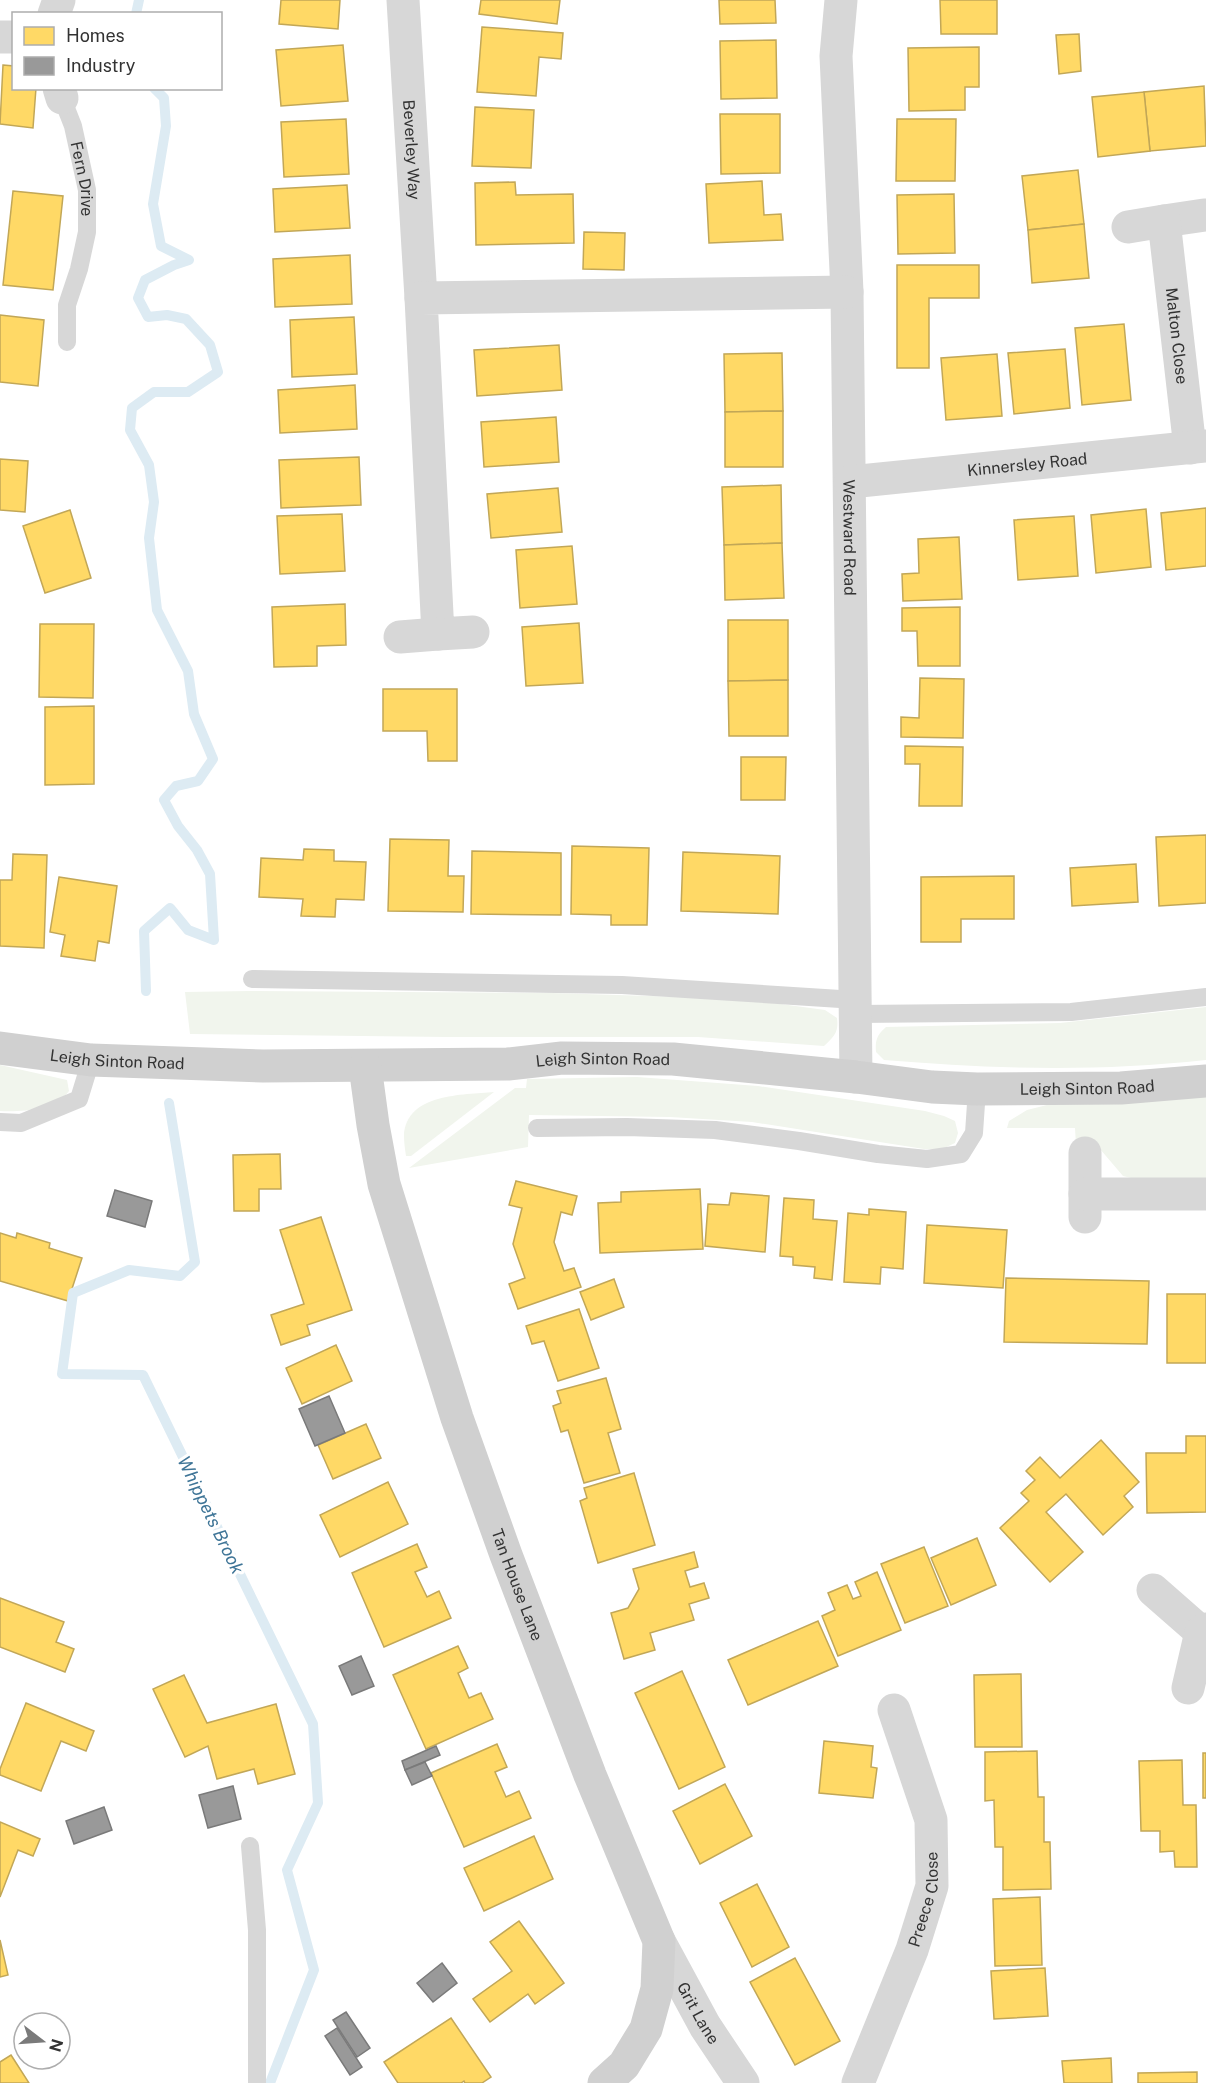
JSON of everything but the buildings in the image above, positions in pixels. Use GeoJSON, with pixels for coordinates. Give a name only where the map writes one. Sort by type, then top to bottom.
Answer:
{"type":"FeatureCollection","features":[{"type":"Feature","properties":{"kind":"main road","name":"Leigh Sinton Road"},"geometry":{"type":"LineString","coordinates":[[0,1048],[91,1060],[153,1064],[365,1066],[508,1064],[562,1058],[673,1059],[932,1087],[977,1089],[1121,1088],[1206,1081]]}},
{"type":"Feature","properties":{"kind":"main road","name":"Tan House Lane"},"geometry":{"type":"LineString","coordinates":[[365,1066],[384,1184],[457,1418],[590,1774],[659,1941],[657,1989],[646,2029],[624,2065],[604,2083]]}},
{"type":"Feature","properties":{"kind":"street","name":"Beverley Way"},"geometry":{"type":"LineString","coordinates":[[404,0],[438,634]]}},
{"type":"Feature","properties":{"kind":"street","name":"Westward Road"},"geometry":{"type":"LineString","coordinates":[[841,0],[836,56],[847,292],[856,1077]]}},
{"type":"Feature","properties":{"kind":"street"},"geometry":{"type":"LineString","coordinates":[[1128,227],[1204,215]]}},
{"type":"Feature","properties":{"kind":"street","name":"Malton Close"},"geometry":{"type":"LineString","coordinates":[[1164,221],[1198,447]]}},
{"type":"Feature","properties":{"kind":"street"},"geometry":{"type":"LineString","coordinates":[[421,298],[847,292]]}},
{"type":"Feature","properties":{"kind":"street","name":"Kinnersley Road"},"geometry":{"type":"LineString","coordinates":[[850,482],[1198,447]]}},
{"type":"Feature","properties":{"kind":"street"},"geometry":{"type":"LineString","coordinates":[[400,637],[473,632]]}},
{"type":"Feature","properties":{"kind":"street"},"geometry":{"type":"LineString","coordinates":[[1085,1153],[1085,1205],[1206,1194]]}},
{"type":"Feature","properties":{"kind":"street"},"geometry":{"type":"LineString","coordinates":[[1153,1590],[1203,1630],[1188,1688]]}},
{"type":"Feature","properties":{"kind":"street","name":"Preece Close"},"geometry":{"type":"LineString","coordinates":[[858,2083],[912,1950],[932,1886],[931,1820],[894,1710]]}},
{"type":"Feature","properties":{"kind":"street","name":"Grit Lane"},"geometry":{"type":"LineString","coordinates":[[659,1941],[705,2026],[742,2083]]}},
{"type":"Feature","properties":{"kind":"lane","name":"Fern Drive"},"geometry":{"type":"LineString","coordinates":[[61,93],[73,126],[87,190],[87,232],[79,269],[67,305],[67,342]]}},
{"type":"Feature","properties":{"kind":"lane"},"geometry":{"type":"LineString","coordinates":[[252,978],[622,985],[856,1007],[1071,1012],[1206,997]]}},
{"type":"Feature","properties":{"kind":"lane"},"geometry":{"type":"LineString","coordinates":[[0,1122],[21,1123],[79,1099],[91,1060]]}},
{"type":"Feature","properties":{"kind":"lane"},"geometry":{"type":"LineString","coordinates":[[537,1128],[627,1127],[715,1130],[927,1159],[961,1154],[974,1133],[977,1089]]}},
{"type":"Feature","properties":{"kind":"lane"},"geometry":{"type":"LineString","coordinates":[[250,1846],[257,1930],[257,2083]]}},
{"type":"Feature","properties":{"kind":"shaded area"},"geometry":{"type":"Polygon","coordinates":[[[185,992],[552,993],[766,1002],[825,1010],[837,1018],[837,1027],[833,1037],[824,1046],[698,1037],[190,1034],[185,992]]]}},
{"type":"Feature","properties":{"kind":"shaded area"},"geometry":{"type":"Polygon","coordinates":[[[1206,1007],[1206,1060],[1165,1064],[1045,1068],[884,1060],[876,1052],[877,1038],[886,1027],[1060,1023],[1206,1007]]]}},
{"type":"Feature","properties":{"kind":"shaded area"},"geometry":{"type":"Polygon","coordinates":[[[0,1065],[67,1080],[69,1091],[55,1102],[38,1109],[0,1111],[0,1065]]]}},
{"type":"Feature","properties":{"kind":"shaded area"},"geometry":{"type":"Polygon","coordinates":[[[637,1077],[758,1086],[925,1111],[955,1121],[958,1133],[955,1143],[942,1149],[924,1149],[752,1122],[670,1117],[529,1115],[528,1147],[409,1168],[515,1088],[526,1088],[527,1079],[637,1077]]]}},
{"type":"Feature","properties":{"kind":"shaded area"},"geometry":{"type":"Polygon","coordinates":[[[494,1092],[411,1156],[406,1156],[404,1136],[407,1122],[415,1111],[438,1099],[494,1092]]]}},
{"type":"Feature","properties":{"kind":"shaded area"},"geometry":{"type":"Polygon","coordinates":[[[1206,1093],[1206,1178],[1139,1180],[1123,1176],[1100,1149],[1076,1145],[1075,1128],[1007,1128],[1009,1121],[1027,1110],[1055,1103],[1206,1093]]]}},
{"type":"Feature","properties":{"kind":"waterway","name":"Whippets Brook"},"geometry":{"type":"LineString","coordinates":[[136,12],[139,0]]}},
{"type":"Feature","properties":{"kind":"waterway","name":"Whippets Brook"},"geometry":{"type":"LineString","coordinates":[[146,991],[144,931],[170,908],[188,930],[214,940],[210,874],[197,850],[178,826],[164,800],[176,786],[198,781],[213,759],[194,714],[188,671],[157,610],[149,538],[154,502],[149,465],[130,430],[132,408],[154,392],[188,392],[218,372],[210,345],[186,319],[167,315],[148,317],[138,298],[145,280],[189,260],[161,246],[153,204],[166,126],[164,98],[156,90]]}},
{"type":"Feature","properties":{"kind":"waterway","name":"Whippets Brook"},"geometry":{"type":"LineString","coordinates":[[169,1103],[195,1262],[180,1276],[129,1270],[73,1293],[62,1374],[143,1375],[313,1724],[318,1803],[287,1870],[314,1970],[270,2083]]}}]}
